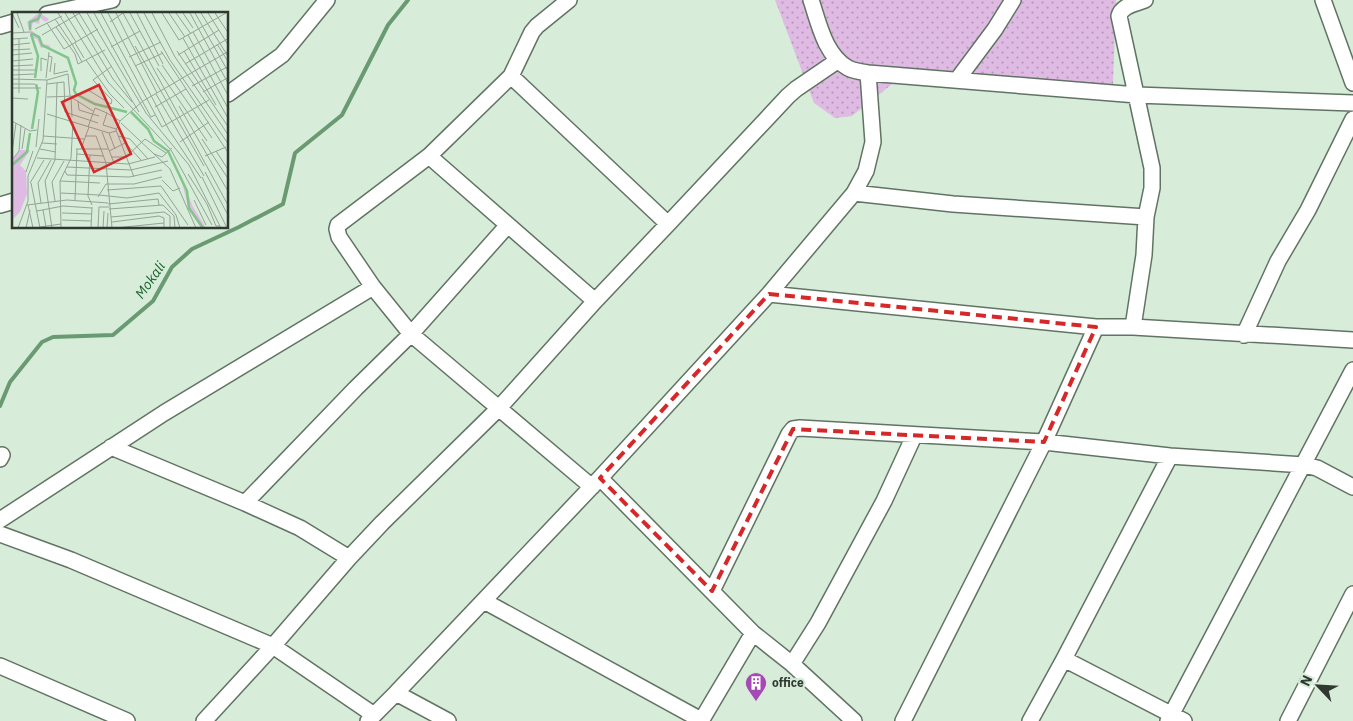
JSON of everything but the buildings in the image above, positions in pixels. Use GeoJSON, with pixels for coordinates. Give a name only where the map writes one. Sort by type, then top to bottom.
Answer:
{"type":"FeatureCollection","features":[{"type":"Feature","properties":{"kind":"street"},"geometry":{"type":"LineString","coordinates":[[49,9],[112,0]]}},
{"type":"Feature","properties":{"kind":"street"},"geometry":{"type":"LineString","coordinates":[[229,93],[282,55],[327,0]]}},
{"type":"Feature","properties":{"kind":"street"},"geometry":{"type":"LineString","coordinates":[[569,0],[532,32],[511,76],[429,156],[338,225],[339,237],[373,287],[411,334],[499,408],[596,482],[712,591],[753,633],[792,664],[854,721]]}},
{"type":"Feature","properties":{"kind":"street"},"geometry":{"type":"LineString","coordinates":[[811,0],[828,46],[837,61],[850,70],[1137,95],[1353,103]]}},
{"type":"Feature","properties":{"kind":"street"},"geometry":{"type":"LineString","coordinates":[[957,80],[995,29],[1013,0]]}},
{"type":"Feature","properties":{"kind":"street"},"geometry":{"type":"LineString","coordinates":[[1133,327],[1144,255],[1146,217],[1152,188],[1152,168],[1119,16],[1120,11],[1124,8],[1145,0]]}},
{"type":"Feature","properties":{"kind":"street"},"geometry":{"type":"LineString","coordinates":[[1323,0],[1353,83]]}},
{"type":"Feature","properties":{"kind":"street"},"geometry":{"type":"LineString","coordinates":[[204,721],[382,523],[499,408],[595,301],[788,96],[837,61]]}},
{"type":"Feature","properties":{"kind":"street"},"geometry":{"type":"LineString","coordinates":[[0,534],[71,560],[273,646],[371,718],[396,694],[596,482],[769,294],[854,193],[866,171],[873,142],[868,73]]}},
{"type":"Feature","properties":{"kind":"street"},"geometry":{"type":"LineString","coordinates":[[511,76],[668,224]]}},
{"type":"Feature","properties":{"kind":"street"},"geometry":{"type":"LineString","coordinates":[[1244,335],[1278,261],[1308,210],[1353,119]]}},
{"type":"Feature","properties":{"kind":"street"},"geometry":{"type":"LineString","coordinates":[[429,156],[595,301]]}},
{"type":"Feature","properties":{"kind":"street"},"geometry":{"type":"LineString","coordinates":[[854,193],[953,204],[1146,217]]}},
{"type":"Feature","properties":{"kind":"street"},"geometry":{"type":"LineString","coordinates":[[245,503],[411,334],[507,226]]}},
{"type":"Feature","properties":{"kind":"street"},"geometry":{"type":"LineString","coordinates":[[0,520],[110,447],[373,287]]}},
{"type":"Feature","properties":{"kind":"street"},"geometry":{"type":"LineString","coordinates":[[769,294],[1096,326],[1353,340]]}},
{"type":"Feature","properties":{"kind":"street"},"geometry":{"type":"LineString","coordinates":[[903,721],[1044,442],[1096,326]]}},
{"type":"Feature","properties":{"kind":"street"},"geometry":{"type":"LineString","coordinates":[[1064,659],[1175,719],[1353,370]]}},
{"type":"Feature","properties":{"kind":"street"},"geometry":{"type":"LineString","coordinates":[[712,591],[789,434],[793,430],[800,428],[1044,442],[1170,456],[1304,465],[1317,468],[1353,487]]}},
{"type":"Feature","properties":{"kind":"street"},"geometry":{"type":"LineString","coordinates":[[792,664],[818,623],[874,518],[914,436]]}},
{"type":"Feature","properties":{"kind":"street"},"geometry":{"type":"LineString","coordinates":[[110,447],[300,528],[350,558]]}},
{"type":"Feature","properties":{"kind":"street"},"geometry":{"type":"LineString","coordinates":[[1030,721],[1170,456]]}},
{"type":"Feature","properties":{"kind":"street"},"geometry":{"type":"LineString","coordinates":[[1288,721],[1353,594]]}},
{"type":"Feature","properties":{"kind":"street"},"geometry":{"type":"LineString","coordinates":[[484,601],[701,720],[753,633]]}},
{"type":"Feature","properties":{"kind":"street"},"geometry":{"type":"LineString","coordinates":[[0,666],[127,721]]}},
{"type":"Feature","properties":{"kind":"street"},"geometry":{"type":"LineString","coordinates":[[396,694],[448,721]]}},
{"type":"Feature","properties":{"kind":"highlighted area"},"geometry":{"type":"Polygon","coordinates":[[[769,294],[1096,327],[1044,442],[793,429],[712,591],[600,478],[769,294]]]}},
{"type":"Feature","properties":{"kind":"shaded area"},"geometry":{"type":"Polygon","coordinates":[[[775,0],[1116,0],[1113,84],[896,81],[852,116],[835,118],[814,103],[775,0]]]}},
{"type":"Feature","properties":{"kind":"waterway","name":"Mokali"},"geometry":{"type":"LineString","coordinates":[[0,406],[10,382],[42,342],[53,337],[113,335],[153,301],[172,267],[192,249],[283,204],[295,153],[342,115],[388,25],[408,0]]}},
{"type":"Feature","properties":{"kind":"place","name":"office"},"geometry":{"type":"Point","coordinates":[756,702]}}]}
